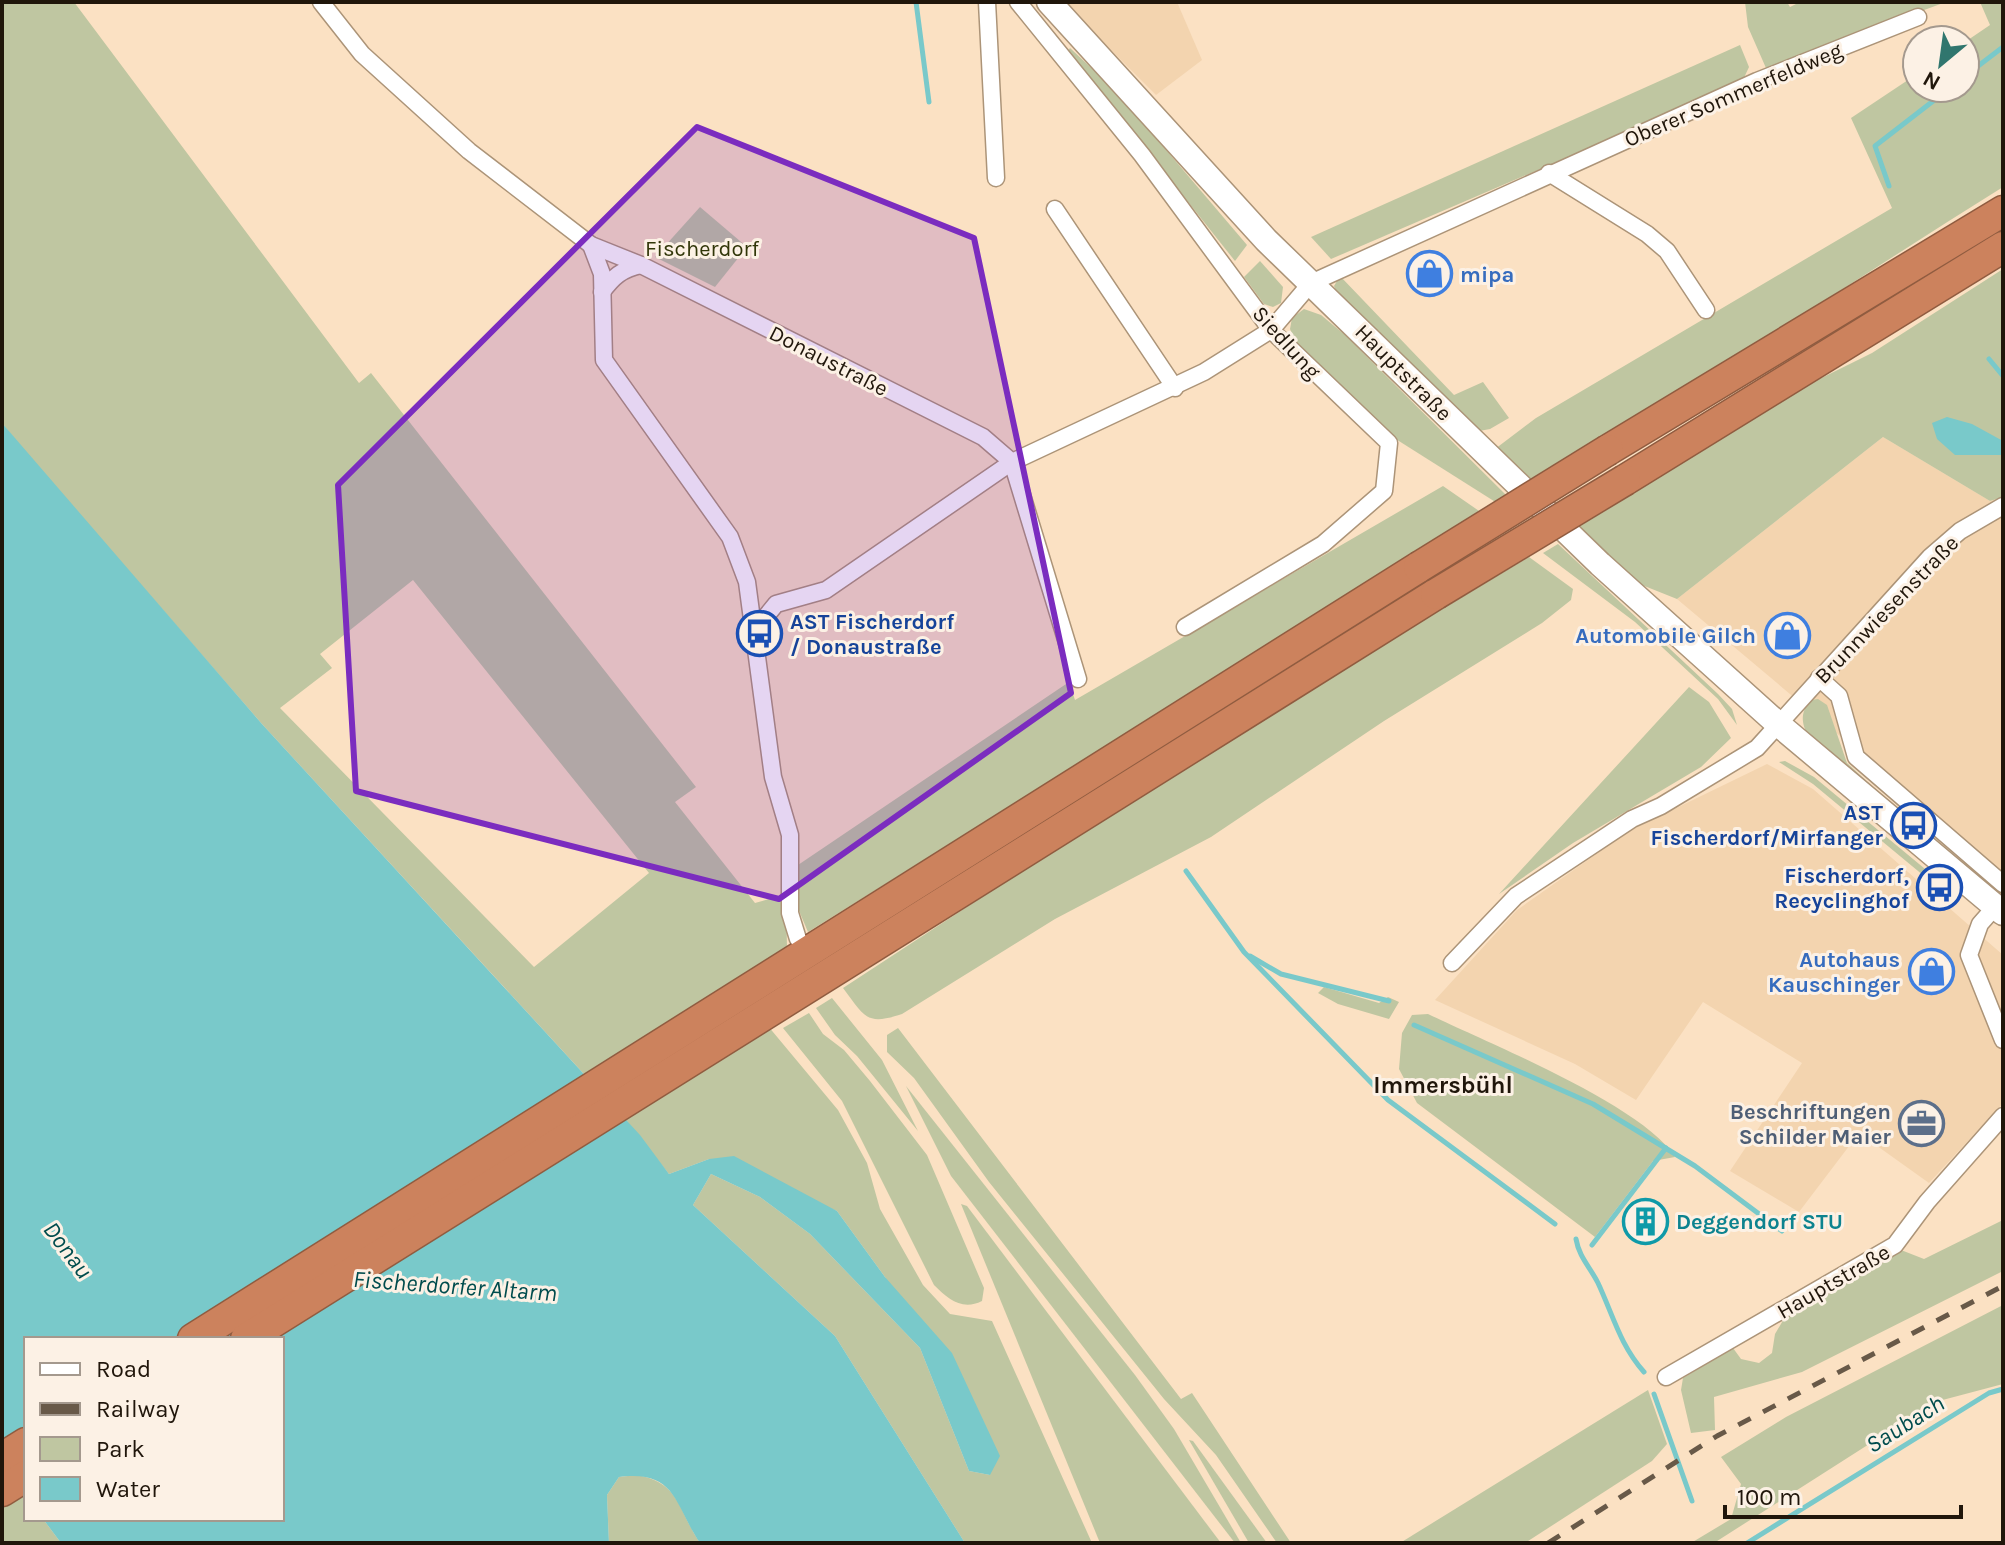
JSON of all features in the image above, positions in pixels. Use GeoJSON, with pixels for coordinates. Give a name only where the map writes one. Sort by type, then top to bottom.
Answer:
{"type":"FeatureCollection","features":[{"type":"Feature","properties":{"kind":"highway"},"geometry":{"type":"LineString","coordinates":[[249,1337],[1419,567],[2003,211]]}},
{"type":"Feature","properties":{"kind":"highway"},"geometry":{"type":"LineString","coordinates":[[196,1337],[1625,480],[2003,247]]}},
{"type":"Feature","properties":{"kind":"highway"},"geometry":{"type":"LineString","coordinates":[[2,1458],[24,1444]]}},
{"type":"Feature","properties":{"kind":"highway"},"geometry":{"type":"LineString","coordinates":[[2,1491],[24,1477]]}},
{"type":"Feature","properties":{"kind":"main road","name":"Hauptstraße"},"geometry":{"type":"LineString","coordinates":[[1049,2],[1266,240],[1600,564],[1778,724],[2000,901]]}},
{"type":"Feature","properties":{"kind":"street","name":"Donaustraße"},"geometry":{"type":"LineString","coordinates":[[321,2],[362,54],[469,151],[591,245],[641,265],[983,437],[1012,462]]}},
{"type":"Feature","properties":{"kind":"street"},"geometry":{"type":"LineString","coordinates":[[987,2],[996,178]]}},
{"type":"Feature","properties":{"kind":"street","name":"Siedlung"},"geometry":{"type":"LineString","coordinates":[[1018,2],[1142,155],[1271,330],[1389,443],[1384,491],[1323,544],[1185,627]]}},
{"type":"Feature","properties":{"kind":"street","name":"Oberer Sommerfeldweg"},"geometry":{"type":"LineString","coordinates":[[1311,283],[1757,81],[1918,17]]}},
{"type":"Feature","properties":{"kind":"street"},"geometry":{"type":"LineString","coordinates":[[1549,173],[1647,234],[1667,251],[1706,310]]}},
{"type":"Feature","properties":{"kind":"street"},"geometry":{"type":"LineString","coordinates":[[1055,209],[1175,388]]}},
{"type":"Feature","properties":{"kind":"street"},"geometry":{"type":"LineString","coordinates":[[591,245],[602,274],[604,360],[730,537],[747,582],[773,777],[790,835],[790,913],[798,939]]}},
{"type":"Feature","properties":{"kind":"street"},"geometry":{"type":"LineString","coordinates":[[602,292],[612,278],[627,268],[641,265]]}},
{"type":"Feature","properties":{"kind":"street"},"geometry":{"type":"LineString","coordinates":[[1271,330],[1311,283]]}},
{"type":"Feature","properties":{"kind":"street","name":"Siedlung"},"geometry":{"type":"LineString","coordinates":[[1012,462],[1175,388],[1271,330]]}},
{"type":"Feature","properties":{"kind":"street"},"geometry":{"type":"LineString","coordinates":[[755,630],[776,604],[826,590],[1012,462],[1078,679]]}},
{"type":"Feature","properties":{"kind":"street","name":"Brunnwiesenstraße"},"geometry":{"type":"LineString","coordinates":[[1778,724],[1930,557],[1960,531],[2003,506]]}},
{"type":"Feature","properties":{"kind":"street"},"geometry":{"type":"LineString","coordinates":[[747,582],[776,604]]}},
{"type":"Feature","properties":{"kind":"street"},"geometry":{"type":"LineString","coordinates":[[1819,678],[1839,696],[1856,757],[2000,901],[1980,924],[1969,955],[2003,1040]]}},
{"type":"Feature","properties":{"kind":"street"},"geometry":{"type":"LineString","coordinates":[[1452,963],[1516,896],[1632,819],[1661,806],[1757,748],[1778,724]]}},
{"type":"Feature","properties":{"kind":"street","name":"Hauptstraße"},"geometry":{"type":"LineString","coordinates":[[1666,1377],[1895,1245],[1927,1202],[2003,1116]]}},
{"type":"Feature","properties":{"kind":"highlighted area"},"geometry":{"type":"Polygon","coordinates":[[[697,127],[974,238],[1071,693],[779,899],[356,791],[338,485],[697,127]]]}},
{"type":"Feature","properties":{"kind":"shaded area"},"geometry":{"type":"Polygon","coordinates":[[[1063,2],[1177,2],[1202,60],[1156,95],[1063,2]]]}},
{"type":"Feature","properties":{"kind":"shaded area"},"geometry":{"type":"Polygon","coordinates":[[[1883,437],[1990,501],[2003,497],[2003,873],[1677,599],[1883,437]]]}},
{"type":"Feature","properties":{"kind":"shaded area"},"geometry":{"type":"Polygon","coordinates":[[[1767,764],[1813,789],[2003,955],[2003,1103],[1929,1183],[1859,1133],[1799,1212],[1730,1171],[1802,1063],[1703,1002],[1636,1100],[1575,1064],[1435,1000],[1517,910],[1629,831],[1767,764]]]}},
{"type":"Feature","properties":{"kind":"green space"},"geometry":{"type":"Polygon","coordinates":[[[2,2],[74,2],[359,383],[371,373],[696,787],[675,802],[755,903],[783,895],[786,897],[787,948],[584,1074],[262,724],[2,423],[2,2]],[[413,580],[320,654],[332,668],[280,708],[534,967],[649,873],[413,580]]]}},
{"type":"Feature","properties":{"kind":"green space"},"geometry":{"type":"Polygon","coordinates":[[[1745,2],[1787,2],[1790,7],[1800,2],[1946,2],[1766,68],[1748,27],[1745,2]]]}},
{"type":"Feature","properties":{"kind":"green space"},"geometry":{"type":"Polygon","coordinates":[[[1980,2],[2003,2],[2003,187],[1708,375],[1529,483],[1495,449],[1536,418],[1892,208],[1851,118],[1901,85],[1901,104],[1981,104],[1981,31],[1990,25],[1980,2]]]}},
{"type":"Feature","properties":{"kind":"green space"},"geometry":{"type":"Polygon","coordinates":[[[1740,45],[1749,67],[1742,82],[1331,259],[1311,237],[1740,45]]]}},
{"type":"Feature","properties":{"kind":"green space"},"geometry":{"type":"Polygon","coordinates":[[[1070,48],[1116,91],[1247,245],[1235,261],[1068,51],[1070,48]]]}},
{"type":"Feature","properties":{"kind":"green space","name":"Fischerdorf"},"geometry":{"type":"Polygon","coordinates":[[[700,207],[747,247],[715,287],[655,257],[700,207]]]}},
{"type":"Feature","properties":{"kind":"green space"},"geometry":{"type":"Polygon","coordinates":[[[1260,261],[1283,287],[1281,303],[1273,307],[1264,304],[1244,277],[1260,261]]]}},
{"type":"Feature","properties":{"kind":"green space"},"geometry":{"type":"Polygon","coordinates":[[[2003,269],[2003,497],[1990,501],[1883,437],[1677,599],[1637,583],[1572,522],[1779,399],[1872,353],[2003,269]]]}},
{"type":"Feature","properties":{"kind":"green space"},"geometry":{"type":"Polygon","coordinates":[[[1340,276],[1454,395],[1483,382],[1509,418],[1490,429],[1474,432],[1338,295],[1334,286],[1340,276]]]}},
{"type":"Feature","properties":{"kind":"green space"},"geometry":{"type":"Polygon","coordinates":[[[1304,309],[1321,315],[1345,335],[1507,496],[1497,503],[1372,424],[1296,343],[1290,329],[1292,318],[1304,309]]]}},
{"type":"Feature","properties":{"kind":"green space"},"geometry":{"type":"Polygon","coordinates":[[[1443,486],[1482,513],[808,932],[797,906],[798,865],[1069,682],[1075,700],[1443,486]]]}},
{"type":"Feature","properties":{"kind":"green space"},"geometry":{"type":"Polygon","coordinates":[[[1558,544],[1718,694],[1732,709],[1737,725],[1718,699],[1635,622],[1543,553],[1558,544]]]}},
{"type":"Feature","properties":{"kind":"green space"},"geometry":{"type":"Polygon","coordinates":[[[1529,557],[1573,589],[1571,600],[1542,623],[1384,721],[1211,837],[1055,919],[902,1014],[873,1019],[856,1006],[843,988],[1208,749],[1529,557]]]}},
{"type":"Feature","properties":{"kind":"green space"},"geometry":{"type":"Polygon","coordinates":[[[1689,687],[1709,702],[1731,738],[1701,767],[1573,843],[1499,894],[1689,687]]]}},
{"type":"Feature","properties":{"kind":"green space"},"geometry":{"type":"Polygon","coordinates":[[[1818,699],[1827,705],[1847,763],[1872,786],[1869,788],[1832,761],[1809,737],[1804,725],[1804,712],[1811,700],[1818,699]]]}},
{"type":"Feature","properties":{"kind":"green space"},"geometry":{"type":"Polygon","coordinates":[[[1785,761],[1814,777],[1942,883],[1948,890],[1947,895],[1813,784],[1779,762],[1785,761]]]}},
{"type":"Feature","properties":{"kind":"green space"},"geometry":{"type":"Polygon","coordinates":[[[1324,987],[1379,1003],[1388,997],[1399,1002],[1389,1019],[1338,1004],[1318,993],[1324,987]]]}},
{"type":"Feature","properties":{"kind":"green space"},"geometry":{"type":"Polygon","coordinates":[[[832,998],[882,1060],[918,1131],[857,1056],[835,1035],[816,1008],[832,998]]]}},
{"type":"Feature","properties":{"kind":"green space"},"geometry":{"type":"Polygon","coordinates":[[[809,1013],[823,1034],[844,1050],[870,1081],[927,1155],[984,1288],[982,1301],[962,1304],[950,1299],[934,1285],[842,1101],[783,1028],[809,1013]]]}},
{"type":"Feature","properties":{"kind":"green space"},"geometry":{"type":"Polygon","coordinates":[[[1428,1014],[1524,1058],[1598,1097],[1657,1137],[1675,1157],[1653,1161],[1595,1237],[1417,1103],[1399,1069],[1402,1033],[1412,1015],[1428,1014]]]}},
{"type":"Feature","properties":{"kind":"green space"},"geometry":{"type":"Polygon","coordinates":[[[768,1026],[838,1110],[867,1163],[880,1209],[923,1285],[950,1314],[992,1321],[1092,1543],[965,1543],[835,1336],[693,1205],[711,1174],[760,1197],[810,1234],[920,1348],[969,1471],[990,1475],[885,1277],[837,1211],[709,1159],[669,1174],[622,1115],[768,1026]]]}},
{"type":"Feature","properties":{"kind":"green space"},"geometry":{"type":"Polygon","coordinates":[[[898,1028],[1181,1399],[1192,1393],[1291,1543],[1277,1543],[1216,1455],[1164,1399],[989,1182],[914,1078],[887,1052],[887,1035],[898,1028]]]}},
{"type":"Feature","properties":{"kind":"green space"},"geometry":{"type":"Polygon","coordinates":[[[906,1086],[1135,1375],[1174,1429],[1241,1543],[1235,1543],[951,1176],[906,1086]]]}},
{"type":"Feature","properties":{"kind":"green space"},"geometry":{"type":"Polygon","coordinates":[[[961,1204],[967,1206],[1221,1543],[1100,1543],[961,1204]]]}},
{"type":"Feature","properties":{"kind":"green space"},"geometry":{"type":"Polygon","coordinates":[[[2003,1220],[2003,1271],[1802,1372],[1714,1397],[1715,1430],[1691,1433],[1681,1390],[1683,1378],[1733,1348],[1741,1359],[1759,1363],[1772,1353],[1775,1334],[1788,1312],[1901,1250],[1924,1259],[2003,1220]]]}},
{"type":"Feature","properties":{"kind":"green space"},"geometry":{"type":"Polygon","coordinates":[[[2003,1305],[2003,1384],[1935,1402],[1714,1543],[1691,1543],[1731,1519],[1741,1484],[1721,1457],[1786,1417],[2003,1305]]]}},
{"type":"Feature","properties":{"kind":"green space"},"geometry":{"type":"Polygon","coordinates":[[[1648,1390],[1667,1444],[1652,1461],[1525,1543],[1400,1543],[1648,1390]]]}},
{"type":"Feature","properties":{"kind":"green space"},"geometry":{"type":"Polygon","coordinates":[[[1189,1440],[1193,1441],[1267,1543],[1249,1543],[1189,1440]]]}},
{"type":"Feature","properties":{"kind":"green space"},"geometry":{"type":"Polygon","coordinates":[[[2,1464],[24,1493],[24,1521],[44,1521],[61,1543],[2,1543],[2,1464]]]}},
{"type":"Feature","properties":{"kind":"green space"},"geometry":{"type":"Polygon","coordinates":[[[637,1475],[662,1484],[670,1492],[700,1543],[609,1543],[607,1495],[619,1477],[637,1475]]]}},
{"type":"Feature","properties":{"kind":"water"},"geometry":{"type":"Polygon","coordinates":[[[1947,417],[1972,424],[2003,441],[2003,455],[1955,455],[1937,439],[1932,423],[1947,417]]]}},
{"type":"Feature","properties":{"kind":"water"},"geometry":{"type":"Polygon","coordinates":[[[2,423],[262,724],[640,1135],[669,1174],[709,1159],[734,1156],[837,1211],[885,1277],[952,1353],[1000,1456],[990,1475],[969,1471],[920,1348],[810,1234],[760,1197],[711,1174],[693,1205],[835,1336],[965,1543],[700,1543],[672,1493],[652,1479],[638,1476],[619,1477],[607,1495],[609,1543],[61,1543],[44,1521],[284,1521],[284,1337],[24,1337],[24,1493],[2,1464],[2,423]]]}},
{"type":"Feature","properties":{"kind":"waterway"},"geometry":{"type":"LineString","coordinates":[[916,2],[929,102]]}},
{"type":"Feature","properties":{"kind":"waterway","name":"Saubach"},"geometry":{"type":"LineString","coordinates":[[1981,64],[2003,47]]}},
{"type":"Feature","properties":{"kind":"waterway","name":"Saubach"},"geometry":{"type":"LineString","coordinates":[[1889,186],[1875,146],[1929,104]]}},
{"type":"Feature","properties":{"kind":"waterway","name":"Saubach"},"geometry":{"type":"LineString","coordinates":[[1989,359],[2003,376]]}},
{"type":"Feature","properties":{"kind":"waterway"},"geometry":{"type":"LineString","coordinates":[[1186,871],[1244,952],[1388,1100],[1555,1224]]}},
{"type":"Feature","properties":{"kind":"waterway"},"geometry":{"type":"LineString","coordinates":[[1250,956],[1281,974],[1389,1001]]}},
{"type":"Feature","properties":{"kind":"waterway"},"geometry":{"type":"LineString","coordinates":[[1414,1025],[1593,1104],[1695,1166],[1782,1231]]}},
{"type":"Feature","properties":{"kind":"waterway"},"geometry":{"type":"LineString","coordinates":[[1592,1245],[1666,1148]]}},
{"type":"Feature","properties":{"kind":"waterway"},"geometry":{"type":"LineString","coordinates":[[1576,1239],[1623,1340],[1644,1372]]}},
{"type":"Feature","properties":{"kind":"waterway","name":"Saubach"},"geometry":{"type":"LineString","coordinates":[[1747,1543],[1989,1393],[2003,1389]]}},
{"type":"Feature","properties":{"kind":"waterway"},"geometry":{"type":"LineString","coordinates":[[1654,1394],[1692,1501]]}},
{"type":"Feature","properties":{"kind":"railway"},"geometry":{"type":"LineString","coordinates":[[1548,1543],[1717,1436],[2003,1286]]}},
{"type":"Feature","properties":{"kind":"place","name":"mipa"},"geometry":{"type":"Point","coordinates":[1429,274]}},
{"type":"Feature","properties":{"kind":"place","name":"AST Fischerdorf / Donaustraße"},"geometry":{"type":"Point","coordinates":[759,634]}},
{"type":"Feature","properties":{"kind":"place","name":"Automobile Gilch"},"geometry":{"type":"Point","coordinates":[1787,635]}},
{"type":"Feature","properties":{"kind":"place","name":"AST Fischerdorf/Mirfanger"},"geometry":{"type":"Point","coordinates":[1914,825]}},
{"type":"Feature","properties":{"kind":"place","name":"Fischerdorf, Recyclinghof"},"geometry":{"type":"Point","coordinates":[1940,888]}},
{"type":"Feature","properties":{"kind":"place","name":"Autohaus Kauschinger"},"geometry":{"type":"Point","coordinates":[1931,972]}},
{"type":"Feature","properties":{"kind":"place","name":"Beschriftungen Schilder Maier"},"geometry":{"type":"Point","coordinates":[1922,1124]}},
{"type":"Feature","properties":{"kind":"place","name":"Deggendorf STU"},"geometry":{"type":"Point","coordinates":[1645,1221]}},
{"type":"Feature","properties":{"kind":"district","name":"Immersbühl"},"geometry":{"type":"Point","coordinates":[1443,1085]}},
{"type":"Feature","properties":{"kind":"water label","name":"Donau"},"geometry":{"type":"Point","coordinates":[68,1250]}},
{"type":"Feature","properties":{"kind":"water label","name":"Fischerdorfer Altarm"},"geometry":{"type":"Point","coordinates":[455,1286]}}]}
